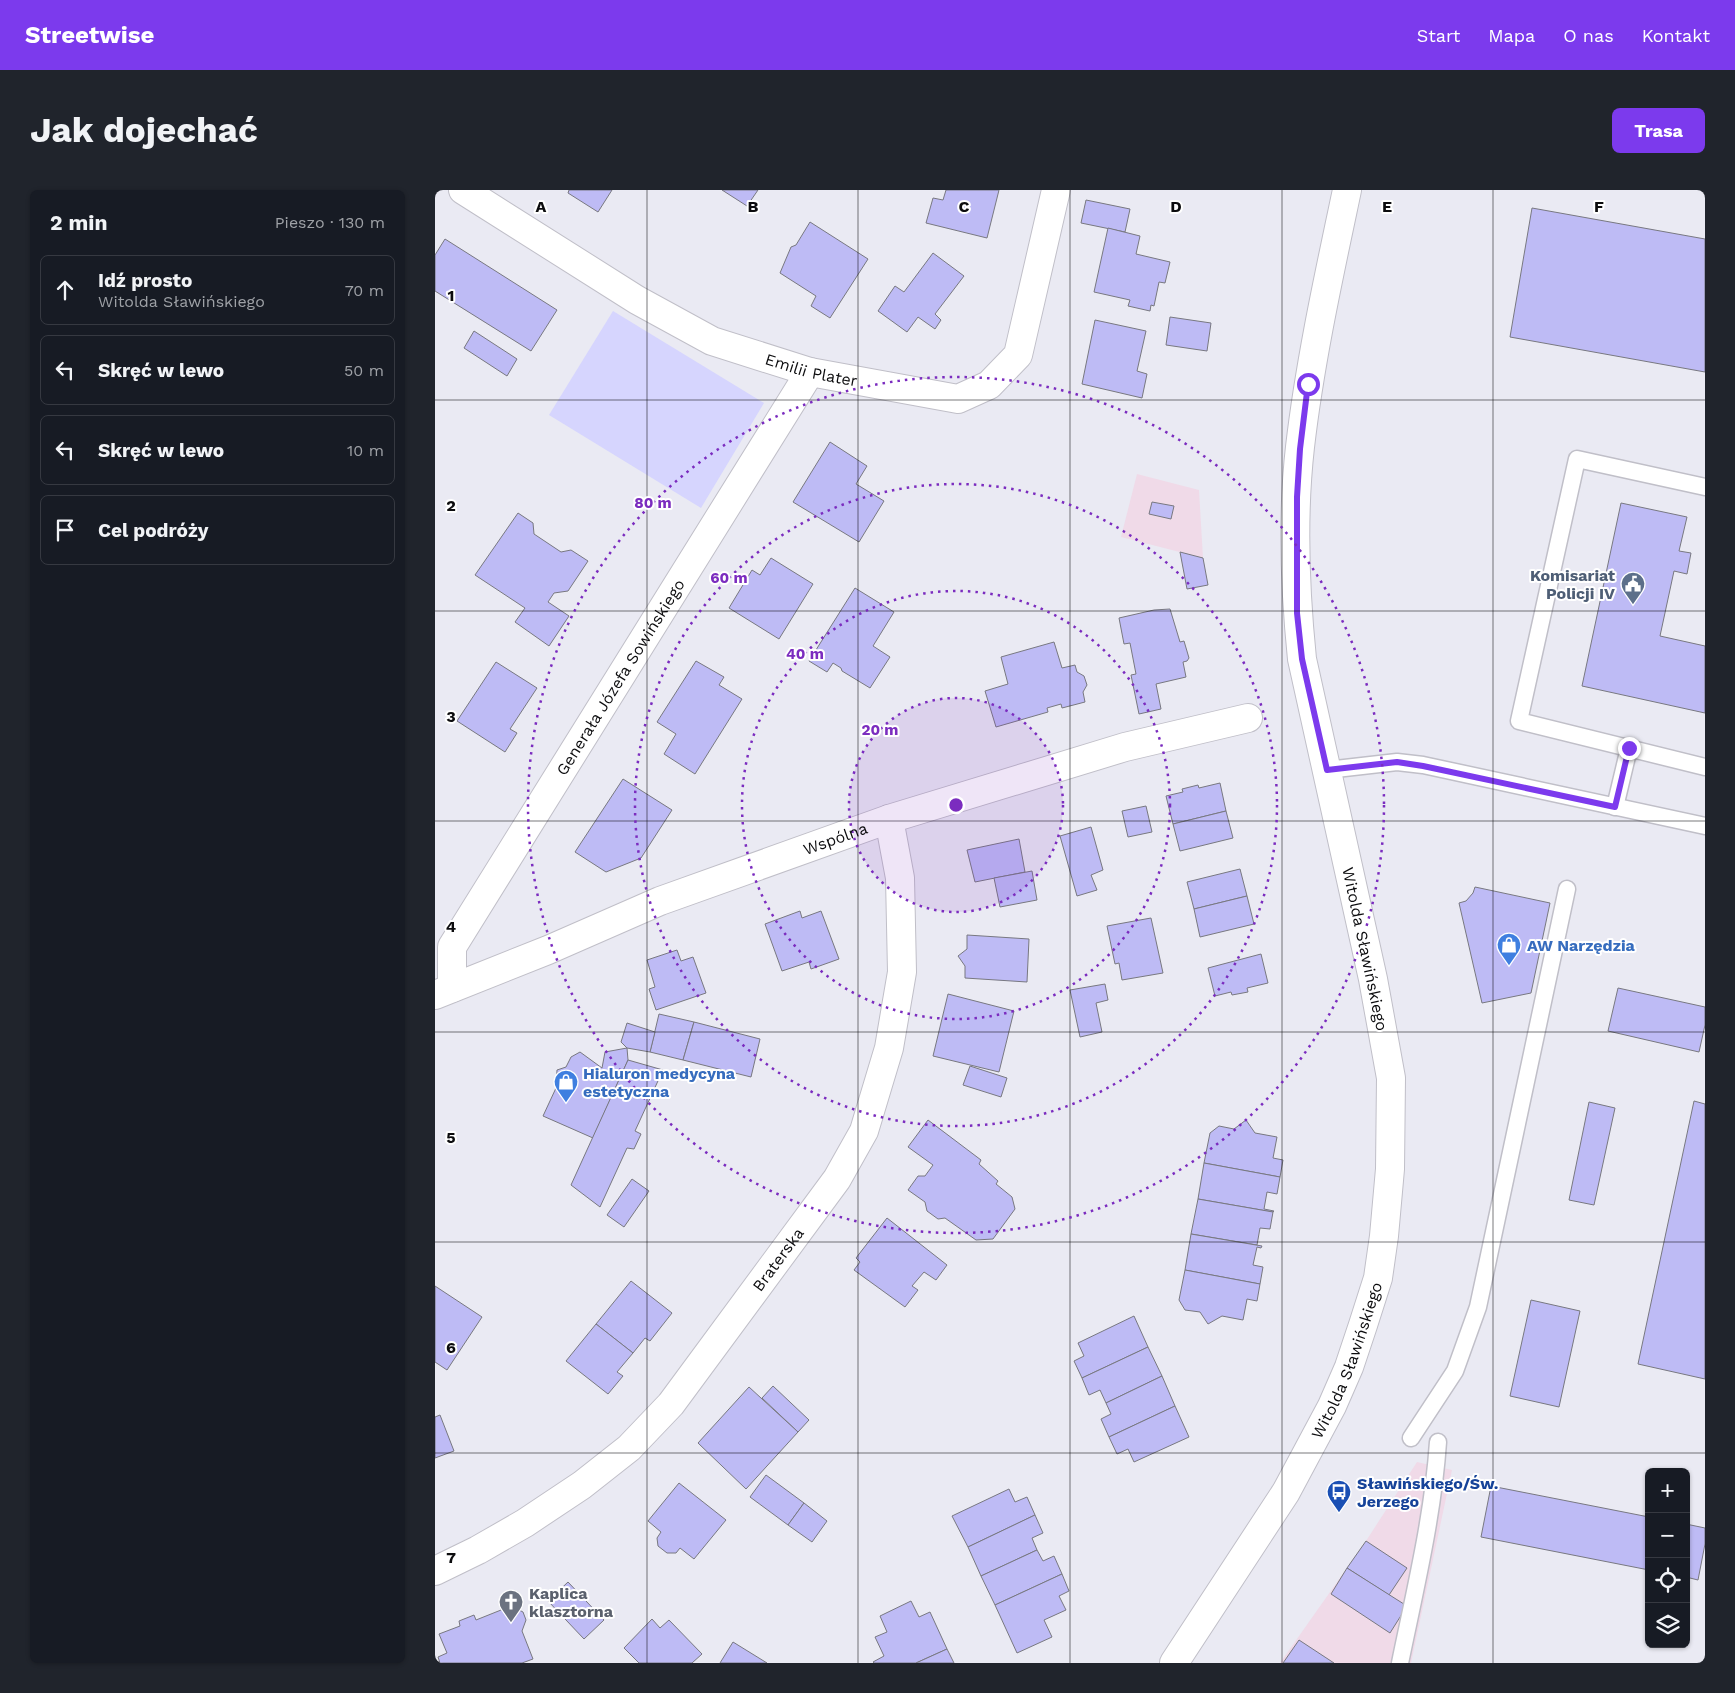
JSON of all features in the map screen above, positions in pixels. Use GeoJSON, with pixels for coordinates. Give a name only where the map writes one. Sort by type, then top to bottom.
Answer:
{"type":"FeatureCollection","features":[{"type":"Feature","properties":{"kind":"street","name":"Emilii Plater"},"geometry":{"type":"LineString","coordinates":[[463,190],[637,300],[712,341],[810,372],[958,399],[989,385],[1018,355],[1056,190]]}},
{"type":"Feature","properties":{"kind":"street","name":"Witolda Sławińskiego"},"geometry":{"type":"LineString","coordinates":[[1174,1663],[1286,1492],[1332,1406],[1349,1367],[1377,1278],[1384,1236],[1390,1169],[1391,1078],[1373,979],[1302,659],[1297,613],[1297,497],[1300,449],[1308,384],[1347,190]]}},
{"type":"Feature","properties":{"kind":"street","name":"Generała Józefa Sowińskiego"},"geometry":{"type":"LineString","coordinates":[[444,992],[452,947],[810,372]]}},
{"type":"Feature","properties":{"kind":"street","name":"Wspólna"},"geometry":{"type":"LineString","coordinates":[[444,992],[660,901],[889,819],[1125,747],[1248,718]]}},
{"type":"Feature","properties":{"kind":"street","name":"Braterska"},"geometry":{"type":"LineString","coordinates":[[435,1571],[478,1550],[525,1523],[582,1485],[629,1448],[671,1404],[837,1179],[864,1131],[889,1048],[902,972],[900,878],[889,819]]}},
{"type":"Feature","properties":{"kind":"lane"},"geometry":{"type":"LineString","coordinates":[[1705,488],[1577,458],[1519,721],[1705,767]]}},
{"type":"Feature","properties":{"kind":"lane"},"geometry":{"type":"LineString","coordinates":[[1615,807],[1629,748]]}},
{"type":"Feature","properties":{"kind":"lane"},"geometry":{"type":"LineString","coordinates":[[1327,770],[1397,762],[1705,826]]}},
{"type":"Feature","properties":{"kind":"lane"},"geometry":{"type":"LineString","coordinates":[[1411,1438],[1455,1370],[1479,1307],[1567,889]]}},
{"type":"Feature","properties":{"kind":"lane"},"geometry":{"type":"LineString","coordinates":[[1400,1663],[1423,1556],[1437,1467],[1438,1442]]}},
{"type":"Feature","properties":{"kind":"shaded area"},"geometry":{"type":"Polygon","coordinates":[[[613,311],[764,403],[701,508],[549,415],[613,311]]]}},
{"type":"Feature","properties":{"kind":"shaded area"},"geometry":{"type":"Polygon","coordinates":[[[1137,474],[1199,490],[1203,558],[1121,537],[1137,474]]]}},
{"type":"Feature","properties":{"kind":"shaded area"},"geometry":{"type":"Polygon","coordinates":[[[1417,1462],[1452,1470],[1411,1663],[1280,1663],[1366,1541],[1417,1462]]]}},
{"type":"Feature","properties":{"kind":"building"},"geometry":{"type":"Polygon","coordinates":[[[569,190],[612,190],[598,212],[568,193],[569,190]]]}},
{"type":"Feature","properties":{"kind":"building"},"geometry":{"type":"Polygon","coordinates":[[[722,190],[758,190],[747,206],[722,190]]]}},
{"type":"Feature","properties":{"kind":"building"},"geometry":{"type":"Polygon","coordinates":[[[946,190],[999,190],[987,238],[926,223],[933,198],[943,200],[946,190]]]}},
{"type":"Feature","properties":{"kind":"building"},"geometry":{"type":"Polygon","coordinates":[[[1086,200],[1130,209],[1125,232],[1081,223],[1086,200]]]}},
{"type":"Feature","properties":{"kind":"building"},"geometry":{"type":"Polygon","coordinates":[[[1532,208],[1705,239],[1705,372],[1510,337],[1532,208]]]}},
{"type":"Feature","properties":{"kind":"building"},"geometry":{"type":"Polygon","coordinates":[[[810,222],[868,259],[830,318],[811,306],[816,296],[780,273],[791,247],[796,245],[810,222]]]}},
{"type":"Feature","properties":{"kind":"building"},"geometry":{"type":"Polygon","coordinates":[[[1108,228],[1140,236],[1136,254],[1170,262],[1165,283],[1159,282],[1154,306],[1151,305],[1150,311],[1128,306],[1130,300],[1094,292],[1108,228]]]}},
{"type":"Feature","properties":{"kind":"building"},"geometry":{"type":"Polygon","coordinates":[[[445,239],[557,310],[531,351],[435,291],[435,255],[445,239]]]}},
{"type":"Feature","properties":{"kind":"building"},"geometry":{"type":"Polygon","coordinates":[[[933,253],[964,276],[935,314],[941,320],[935,329],[918,317],[907,332],[878,311],[895,286],[904,292],[933,253]]]}},
{"type":"Feature","properties":{"kind":"building"},"geometry":{"type":"Polygon","coordinates":[[[1170,317],[1211,323],[1207,351],[1166,345],[1170,317]]]}},
{"type":"Feature","properties":{"kind":"building"},"geometry":{"type":"Polygon","coordinates":[[[1095,320],[1146,331],[1137,371],[1147,374],[1142,398],[1082,384],[1095,320]]]}},
{"type":"Feature","properties":{"kind":"building"},"geometry":{"type":"Polygon","coordinates":[[[474,331],[517,359],[507,376],[464,348],[474,331]]]}},
{"type":"Feature","properties":{"kind":"building"},"geometry":{"type":"Polygon","coordinates":[[[830,442],[867,466],[856,484],[884,501],[859,542],[793,502],[830,442]]]}},
{"type":"Feature","properties":{"kind":"building"},"geometry":{"type":"Polygon","coordinates":[[[1152,502],[1174,506],[1171,519],[1149,514],[1152,502]]]}},
{"type":"Feature","properties":{"kind":"building","name":"Komisariat Policji IV"},"geometry":{"type":"Polygon","coordinates":[[[1621,503],[1687,517],[1679,551],[1691,553],[1687,574],[1674,571],[1660,636],[1705,646],[1705,713],[1582,686],[1621,503]]]}},
{"type":"Feature","properties":{"kind":"building"},"geometry":{"type":"Polygon","coordinates":[[[518,513],[533,523],[534,534],[561,552],[571,550],[588,561],[568,591],[554,593],[548,602],[569,616],[549,646],[515,622],[525,608],[475,575],[518,513]]]}},
{"type":"Feature","properties":{"kind":"building"},"geometry":{"type":"Polygon","coordinates":[[[1180,552],[1203,558],[1208,585],[1187,589],[1180,552]]]}},
{"type":"Feature","properties":{"kind":"building"},"geometry":{"type":"Polygon","coordinates":[[[771,558],[813,584],[779,639],[729,608],[752,570],[760,575],[771,558]]]}},
{"type":"Feature","properties":{"kind":"building"},"geometry":{"type":"Polygon","coordinates":[[[855,588],[894,612],[873,646],[890,657],[870,688],[842,671],[841,668],[833,663],[827,672],[809,661],[855,588]]]}},
{"type":"Feature","properties":{"kind":"building"},"geometry":{"type":"Polygon","coordinates":[[[1170,609],[1180,642],[1184,641],[1189,658],[1183,662],[1186,677],[1156,684],[1161,709],[1139,714],[1131,675],[1136,674],[1130,643],[1124,644],[1119,618],[1154,610],[1170,609]]]}},
{"type":"Feature","properties":{"kind":"building"},"geometry":{"type":"Polygon","coordinates":[[[1054,642],[1062,668],[1075,665],[1077,672],[1084,676],[1087,685],[1083,692],[1085,702],[1062,708],[1061,704],[1047,708],[1048,712],[996,727],[985,691],[1008,684],[1001,657],[1054,642]]]}},
{"type":"Feature","properties":{"kind":"building"},"geometry":{"type":"Polygon","coordinates":[[[696,661],[724,677],[719,685],[742,699],[695,774],[664,754],[676,734],[657,722],[696,661]]]}},
{"type":"Feature","properties":{"kind":"building"},"geometry":{"type":"Polygon","coordinates":[[[496,662],[537,688],[510,729],[517,733],[505,752],[457,721],[496,662]]]}},
{"type":"Feature","properties":{"kind":"building"},"geometry":{"type":"Polygon","coordinates":[[[623,779],[672,810],[641,858],[606,872],[575,852],[623,779]]]}},
{"type":"Feature","properties":{"kind":"building"},"geometry":{"type":"Polygon","coordinates":[[[1220,783],[1226,811],[1173,824],[1166,796],[1183,792],[1182,789],[1198,785],[1199,788],[1220,783]]]}},
{"type":"Feature","properties":{"kind":"building"},"geometry":{"type":"Polygon","coordinates":[[[1146,806],[1152,832],[1128,837],[1122,811],[1146,806]]]}},
{"type":"Feature","properties":{"kind":"building"},"geometry":{"type":"Polygon","coordinates":[[[1226,811],[1233,838],[1180,851],[1173,824],[1226,811]]]}},
{"type":"Feature","properties":{"kind":"building"},"geometry":{"type":"Polygon","coordinates":[[[1091,827],[1103,870],[1091,875],[1097,890],[1077,896],[1060,836],[1091,827]]]}},
{"type":"Feature","properties":{"kind":"building"},"geometry":{"type":"Polygon","coordinates":[[[1019,839],[1025,872],[975,882],[967,850],[1019,839]]]}},
{"type":"Feature","properties":{"kind":"building"},"geometry":{"type":"Polygon","coordinates":[[[1240,869],[1247,896],[1194,909],[1187,882],[1240,869]]]}},
{"type":"Feature","properties":{"kind":"building"},"geometry":{"type":"Polygon","coordinates":[[[1032,871],[1037,900],[1000,907],[994,878],[1032,871]]]}},
{"type":"Feature","properties":{"kind":"building"},"geometry":{"type":"Polygon","coordinates":[[[1475,887],[1550,903],[1531,993],[1482,1003],[1459,903],[1466,901],[1473,893],[1475,887]]]}},
{"type":"Feature","properties":{"kind":"building"},"geometry":{"type":"Polygon","coordinates":[[[1247,896],[1254,924],[1200,937],[1194,909],[1247,896]]]}},
{"type":"Feature","properties":{"kind":"building"},"geometry":{"type":"Polygon","coordinates":[[[800,911],[802,918],[821,911],[839,959],[811,969],[809,962],[782,971],[765,924],[800,911]]]}},
{"type":"Feature","properties":{"kind":"building"},"geometry":{"type":"Polygon","coordinates":[[[1151,918],[1163,973],[1122,980],[1119,963],[1115,964],[1107,926],[1151,918]]]}},
{"type":"Feature","properties":{"kind":"building"},"geometry":{"type":"Polygon","coordinates":[[[967,935],[1029,939],[1027,982],[965,978],[965,966],[958,956],[967,949],[967,935]]]}},
{"type":"Feature","properties":{"kind":"building"},"geometry":{"type":"Polygon","coordinates":[[[677,950],[681,961],[693,957],[706,993],[656,1010],[649,989],[655,987],[647,960],[677,950]]]}},
{"type":"Feature","properties":{"kind":"building"},"geometry":{"type":"Polygon","coordinates":[[[1261,954],[1268,983],[1247,988],[1248,992],[1232,995],[1231,992],[1215,996],[1208,968],[1261,954]]]}},
{"type":"Feature","properties":{"kind":"building"},"geometry":{"type":"Polygon","coordinates":[[[1105,984],[1108,1000],[1096,1003],[1102,1032],[1080,1037],[1070,990],[1105,984]]]}},
{"type":"Feature","properties":{"kind":"building"},"geometry":{"type":"Polygon","coordinates":[[[1618,988],[1705,1007],[1705,1025],[1699,1052],[1608,1031],[1618,988]]]}},
{"type":"Feature","properties":{"kind":"building"},"geometry":{"type":"Polygon","coordinates":[[[948,994],[1014,1011],[999,1072],[933,1056],[948,994]]]}},
{"type":"Feature","properties":{"kind":"building"},"geometry":{"type":"Polygon","coordinates":[[[659,1014],[694,1022],[683,1060],[650,1052],[659,1014]]]}},
{"type":"Feature","properties":{"kind":"building"},"geometry":{"type":"Polygon","coordinates":[[[694,1022],[760,1039],[751,1077],[683,1060],[694,1022]]]}},
{"type":"Feature","properties":{"kind":"building"},"geometry":{"type":"Polygon","coordinates":[[[627,1023],[655,1032],[650,1052],[627,1048],[621,1042],[627,1023]]]}},
{"type":"Feature","properties":{"kind":"building"},"geometry":{"type":"Polygon","coordinates":[[[627,1048],[628,1060],[593,1138],[543,1116],[556,1088],[557,1070],[566,1067],[571,1057],[580,1052],[602,1068],[605,1052],[627,1048]]]}},
{"type":"Feature","properties":{"kind":"building"},"geometry":{"type":"Polygon","coordinates":[[[628,1060],[663,1070],[635,1131],[641,1134],[634,1149],[627,1148],[600,1207],[571,1185],[628,1060]]]}},
{"type":"Feature","properties":{"kind":"building"},"geometry":{"type":"Polygon","coordinates":[[[970,1066],[1007,1078],[1001,1097],[963,1085],[970,1066]]]}},
{"type":"Feature","properties":{"kind":"building"},"geometry":{"type":"Polygon","coordinates":[[[1694,1101],[1705,1104],[1705,1379],[1638,1364],[1694,1101]]]}},
{"type":"Feature","properties":{"kind":"building"},"geometry":{"type":"Polygon","coordinates":[[[1589,1102],[1615,1108],[1594,1205],[1569,1200],[1589,1102]]]}},
{"type":"Feature","properties":{"kind":"building"},"geometry":{"type":"Polygon","coordinates":[[[928,1120],[981,1160],[979,1164],[998,1181],[996,1184],[1012,1197],[1015,1209],[993,1239],[976,1240],[945,1218],[938,1219],[927,1211],[925,1202],[908,1190],[918,1176],[925,1176],[933,1165],[908,1147],[928,1120]]]}},
{"type":"Feature","properties":{"kind":"building"},"geometry":{"type":"Polygon","coordinates":[[[1246,1120],[1255,1133],[1277,1137],[1273,1158],[1283,1160],[1280,1177],[1204,1163],[1210,1133],[1219,1126],[1234,1129],[1246,1120]]]}},
{"type":"Feature","properties":{"kind":"building"},"geometry":{"type":"Polygon","coordinates":[[[1204,1163],[1280,1177],[1277,1194],[1267,1192],[1264,1209],[1274,1211],[1198,1199],[1204,1163]]]}},
{"type":"Feature","properties":{"kind":"building"},"geometry":{"type":"Polygon","coordinates":[[[632,1179],[649,1191],[624,1227],[607,1215],[632,1179]]]}},
{"type":"Feature","properties":{"kind":"building"},"geometry":{"type":"Polygon","coordinates":[[[1198,1199],[1273,1212],[1270,1229],[1260,1228],[1257,1245],[1191,1234],[1198,1199]]]}},
{"type":"Feature","properties":{"kind":"building"},"geometry":{"type":"Polygon","coordinates":[[[887,1218],[947,1265],[936,1280],[924,1272],[912,1286],[918,1290],[905,1307],[854,1270],[860,1262],[856,1258],[887,1218]]]}},
{"type":"Feature","properties":{"kind":"building"},"geometry":{"type":"Polygon","coordinates":[[[1191,1234],[1262,1246],[1261,1248],[1257,1247],[1253,1265],[1263,1267],[1260,1284],[1185,1270],[1191,1234]]]}},
{"type":"Feature","properties":{"kind":"building"},"geometry":{"type":"Polygon","coordinates":[[[1185,1270],[1260,1284],[1257,1301],[1247,1299],[1243,1320],[1222,1316],[1208,1324],[1200,1312],[1185,1310],[1179,1300],[1185,1270]]]}},
{"type":"Feature","properties":{"kind":"building"},"geometry":{"type":"Polygon","coordinates":[[[631,1281],[672,1313],[650,1341],[645,1338],[633,1353],[596,1324],[631,1281]]]}},
{"type":"Feature","properties":{"kind":"building"},"geometry":{"type":"Polygon","coordinates":[[[435,1286],[482,1317],[447,1370],[435,1362],[435,1286]]]}},
{"type":"Feature","properties":{"kind":"building"},"geometry":{"type":"Polygon","coordinates":[[[1531,1300],[1580,1311],[1559,1407],[1510,1396],[1531,1300]]]}},
{"type":"Feature","properties":{"kind":"building"},"geometry":{"type":"Polygon","coordinates":[[[1134,1316],[1148,1347],[1082,1378],[1074,1361],[1084,1356],[1078,1343],[1134,1316]]]}},
{"type":"Feature","properties":{"kind":"building"},"geometry":{"type":"Polygon","coordinates":[[[596,1324],[633,1353],[617,1372],[623,1376],[608,1394],[566,1361],[596,1324]]]}},
{"type":"Feature","properties":{"kind":"building"},"geometry":{"type":"Polygon","coordinates":[[[1148,1347],[1162,1376],[1106,1403],[1100,1390],[1089,1395],[1082,1378],[1148,1347]]]}},
{"type":"Feature","properties":{"kind":"building"},"geometry":{"type":"Polygon","coordinates":[[[1162,1376],[1175,1406],[1109,1437],[1101,1419],[1111,1414],[1106,1403],[1162,1376]]]}},
{"type":"Feature","properties":{"kind":"building"},"geometry":{"type":"Polygon","coordinates":[[[773,1386],[809,1420],[798,1432],[762,1398],[773,1386]]]}},
{"type":"Feature","properties":{"kind":"building"},"geometry":{"type":"Polygon","coordinates":[[[749,1387],[798,1432],[746,1489],[698,1443],[749,1387]]]}},
{"type":"Feature","properties":{"kind":"building"},"geometry":{"type":"Polygon","coordinates":[[[1175,1406],[1189,1437],[1134,1462],[1128,1449],[1117,1454],[1109,1437],[1175,1406]]]}},
{"type":"Feature","properties":{"kind":"building"},"geometry":{"type":"Polygon","coordinates":[[[440,1415],[454,1451],[435,1458],[435,1417],[440,1415]]]}},
{"type":"Feature","properties":{"kind":"building"},"geometry":{"type":"Polygon","coordinates":[[[766,1475],[804,1503],[788,1525],[750,1497],[766,1475]]]}},
{"type":"Feature","properties":{"kind":"building"},"geometry":{"type":"Polygon","coordinates":[[[679,1483],[726,1520],[694,1559],[680,1548],[676,1553],[667,1553],[658,1546],[657,1538],[661,1532],[648,1521],[679,1483]]]}},
{"type":"Feature","properties":{"kind":"building"},"geometry":{"type":"Polygon","coordinates":[[[1491,1486],[1645,1516],[1645,1569],[1481,1537],[1491,1486]]]}},
{"type":"Feature","properties":{"kind":"building"},"geometry":{"type":"Polygon","coordinates":[[[1009,1489],[1015,1502],[1027,1497],[1035,1515],[968,1547],[952,1516],[1009,1489]]]}},
{"type":"Feature","properties":{"kind":"building"},"geometry":{"type":"Polygon","coordinates":[[[804,1503],[827,1521],[812,1542],[788,1525],[804,1503]]]}},
{"type":"Feature","properties":{"kind":"building"},"geometry":{"type":"Polygon","coordinates":[[[1035,1515],[1043,1533],[1032,1538],[1037,1550],[981,1576],[968,1547],[1035,1515]]]}},
{"type":"Feature","properties":{"kind":"building"},"geometry":{"type":"Polygon","coordinates":[[[1690,1525],[1705,1528],[1705,1544],[1698,1580],[1690,1578],[1690,1525]]]}},
{"type":"Feature","properties":{"kind":"building"},"geometry":{"type":"Polygon","coordinates":[[[1366,1541],[1407,1568],[1389,1595],[1347,1568],[1366,1541]]]}},
{"type":"Feature","properties":{"kind":"building"},"geometry":{"type":"Polygon","coordinates":[[[1037,1550],[1043,1561],[1054,1556],[1062,1574],[995,1605],[981,1576],[1037,1550]]]}},
{"type":"Feature","properties":{"kind":"building"},"geometry":{"type":"Polygon","coordinates":[[[1347,1568],[1407,1606],[1390,1633],[1331,1594],[1347,1568]]]}},
{"type":"Feature","properties":{"kind":"building"},"geometry":{"type":"Polygon","coordinates":[[[1062,1574],[1069,1591],[1059,1596],[1066,1610],[1044,1620],[1052,1637],[1017,1653],[995,1605],[1062,1574]]]}},
{"type":"Feature","properties":{"kind":"building"},"geometry":{"type":"Polygon","coordinates":[[[568,1582],[604,1620],[584,1639],[548,1601],[568,1582]]]}},
{"type":"Feature","properties":{"kind":"building"},"geometry":{"type":"Polygon","coordinates":[[[911,1601],[919,1617],[930,1612],[947,1649],[916,1663],[874,1663],[884,1656],[875,1637],[887,1632],[880,1616],[911,1601]]]}},
{"type":"Feature","properties":{"kind":"building"},"geometry":{"type":"Polygon","coordinates":[[[511,1606],[523,1612],[526,1620],[522,1631],[533,1659],[522,1663],[440,1663],[438,1657],[447,1653],[439,1634],[460,1626],[459,1621],[474,1615],[476,1620],[511,1606]]]}},
{"type":"Feature","properties":{"kind":"building"},"geometry":{"type":"Polygon","coordinates":[[[652,1619],[660,1628],[669,1620],[702,1654],[692,1663],[639,1663],[624,1648],[652,1619]]]}},
{"type":"Feature","properties":{"kind":"building"},"geometry":{"type":"Polygon","coordinates":[[[1299,1640],[1334,1663],[1283,1663],[1299,1640]]]}},
{"type":"Feature","properties":{"kind":"building"},"geometry":{"type":"Polygon","coordinates":[[[733,1642],[767,1663],[720,1663],[733,1642]]]}},
{"type":"Feature","properties":{"kind":"building"},"geometry":{"type":"Polygon","coordinates":[[[947,1649],[954,1663],[916,1663],[947,1649]]]}},
{"type":"Feature","properties":{"kind":"place","name":"Komisariat Policji IV"},"geometry":{"type":"Point","coordinates":[1633,605]}},
{"type":"Feature","properties":{"kind":"place","name":"AW Narzędzia"},"geometry":{"type":"Point","coordinates":[1509,966]}},
{"type":"Feature","properties":{"kind":"place","name":"Hialuron medycyna estetyczna"},"geometry":{"type":"Point","coordinates":[566,1103]}},
{"type":"Feature","properties":{"kind":"place","name":"Sławińskiego/Św. Jerzego"},"geometry":{"type":"Point","coordinates":[1339,1513]}},
{"type":"Feature","properties":{"kind":"place","name":"Kaplica klasztorna"},"geometry":{"type":"Point","coordinates":[511,1623]}},
{"type":"Feature","properties":{"kind":"route"},"geometry":{"type":"LineString","coordinates":[[1308,384],[1300,449],[1297,497],[1297,613],[1302,659],[1327,770],[1397,762],[1615,807],[1629,748]]}}]}
